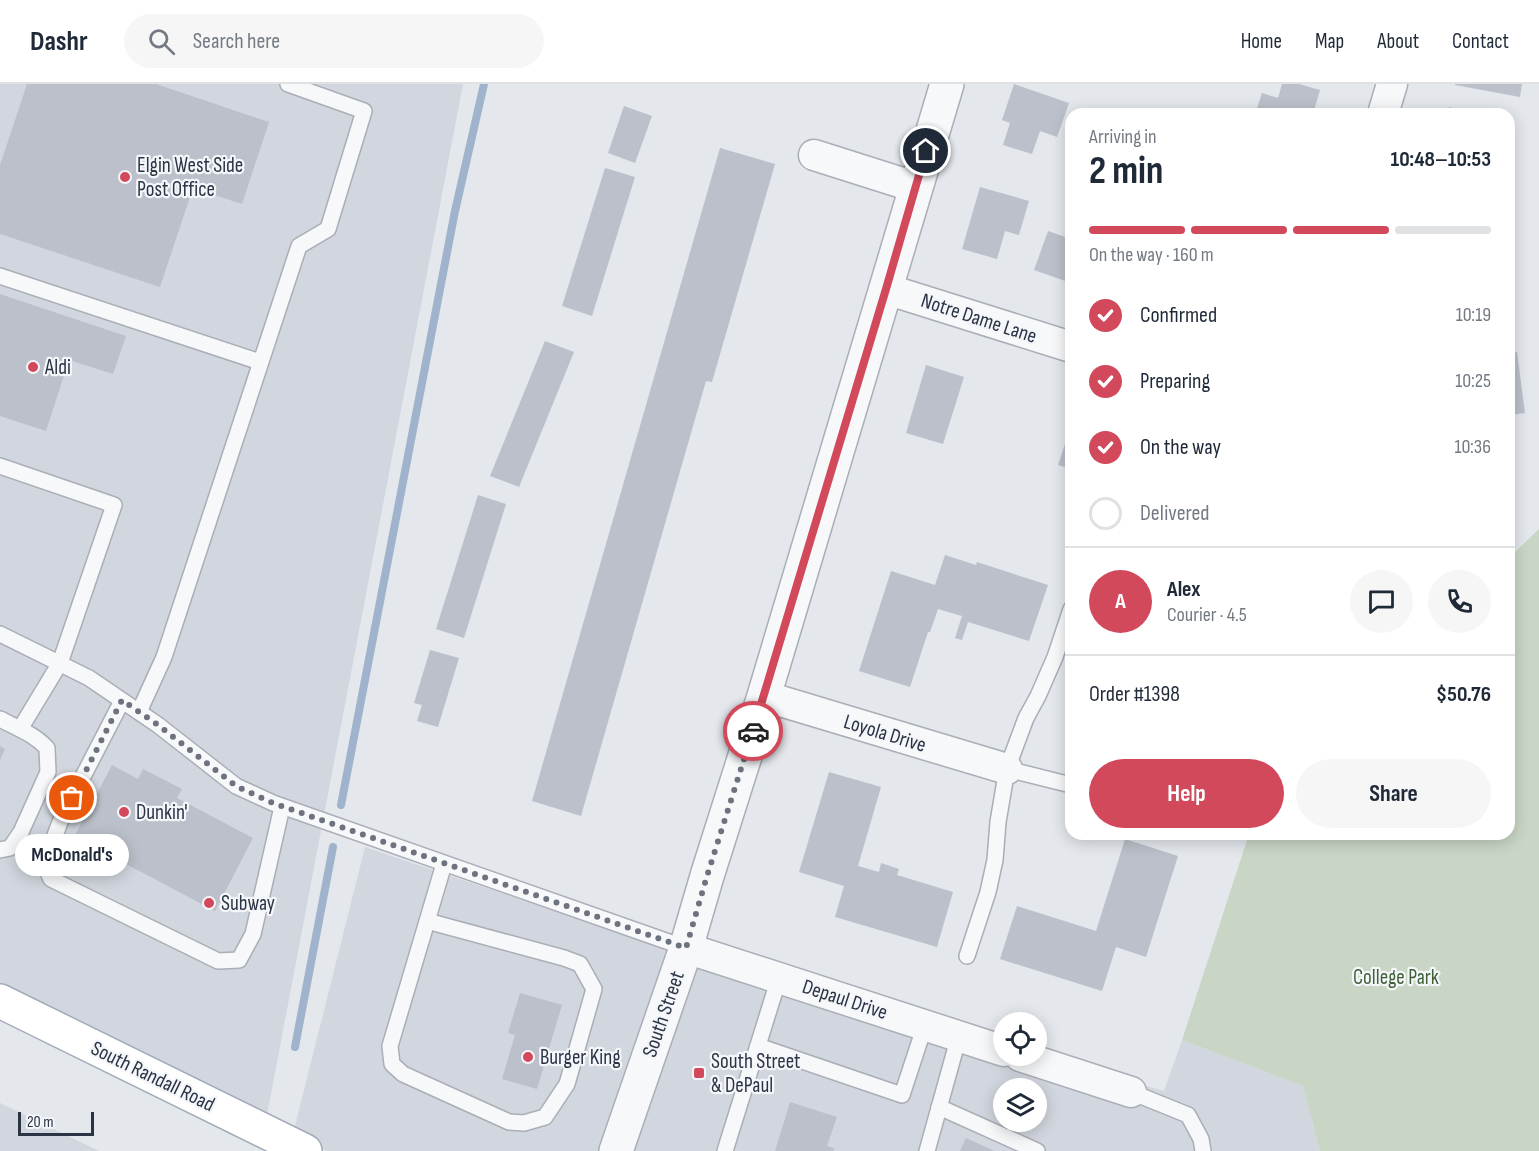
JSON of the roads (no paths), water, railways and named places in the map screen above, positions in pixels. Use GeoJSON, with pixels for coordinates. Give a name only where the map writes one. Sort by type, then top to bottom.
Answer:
{"type":"FeatureCollection","features":[{"type":"Feature","properties":{"kind":"main road","name":"South Randall Road"},"geometry":{"type":"LineString","coordinates":[[0,1001],[305,1151]]}},
{"type":"Feature","properties":{"kind":"street","name":"South Street"},"geometry":{"type":"LineString","coordinates":[[616,1151],[686,948],[947,84]]}},
{"type":"Feature","properties":{"kind":"street"},"geometry":{"type":"LineString","coordinates":[[1385,108],[1392,84]]}},
{"type":"Feature","properties":{"kind":"street"},"geometry":{"type":"LineString","coordinates":[[814,155],[915,187]]}},
{"type":"Feature","properties":{"kind":"street","name":"Notre Dame Lane"},"geometry":{"type":"LineString","coordinates":[[886,289],[1065,345]]}},
{"type":"Feature","properties":{"kind":"street","name":"Loyola Drive"},"geometry":{"type":"LineString","coordinates":[[764,696],[1007,769]]}},
{"type":"Feature","properties":{"kind":"street","name":"Depaul Drive"},"geometry":{"type":"LineString","coordinates":[[686,948],[993,1047]]}},
{"type":"Feature","properties":{"kind":"street"},"geometry":{"type":"LineString","coordinates":[[1047,1065],[1131,1092]]}},
{"type":"Feature","properties":{"kind":"lane"},"geometry":{"type":"LineString","coordinates":[[139,712],[164,657],[298,246],[328,229],[364,111],[288,84]]}},
{"type":"Feature","properties":{"kind":"lane"},"geometry":{"type":"LineString","coordinates":[[0,276],[260,362]]}},
{"type":"Feature","properties":{"kind":"lane"},"geometry":{"type":"LineString","coordinates":[[0,465],[114,505],[60,663],[20,729]]}},
{"type":"Feature","properties":{"kind":"lane"},"geometry":{"type":"LineString","coordinates":[[967,956],[988,892],[995,860],[998,822],[1007,769],[1026,718],[1055,657],[1065,627]]}},
{"type":"Feature","properties":{"kind":"lane"},"geometry":{"type":"LineString","coordinates":[[0,634],[89,678],[139,712],[236,786],[282,807],[686,948]]}},
{"type":"Feature","properties":{"kind":"lane"},"geometry":{"type":"LineString","coordinates":[[122,700],[62,817],[44,864],[51,879],[218,961],[239,960],[253,934],[282,807]]}},
{"type":"Feature","properties":{"kind":"lane"},"geometry":{"type":"LineString","coordinates":[[0,719],[39,739],[47,748],[48,772],[21,832],[10,848],[0,850]]}},
{"type":"Feature","properties":{"kind":"lane"},"geometry":{"type":"LineString","coordinates":[[1007,769],[1065,784]]}},
{"type":"Feature","properties":{"kind":"lane"},"geometry":{"type":"LineString","coordinates":[[427,921],[579,964],[594,989],[567,1084],[544,1117],[524,1123],[509,1122],[403,1074],[392,1064],[390,1046],[427,921],[444,864]]}},
{"type":"Feature","properties":{"kind":"lane"},"geometry":{"type":"LineString","coordinates":[[725,1151],[779,978]]}},
{"type":"Feature","properties":{"kind":"lane"},"geometry":{"type":"LineString","coordinates":[[758,1046],[902,1095],[925,1025]]}},
{"type":"Feature","properties":{"kind":"lane"},"geometry":{"type":"LineString","coordinates":[[927,1151],[959,1036]]}},
{"type":"Feature","properties":{"kind":"lane"},"geometry":{"type":"LineString","coordinates":[[1131,1092],[1188,1115],[1201,1139],[1203,1151]]}},
{"type":"Feature","properties":{"kind":"lane"},"geometry":{"type":"LineString","coordinates":[[939,1107],[1037,1151]]}},
{"type":"Feature","properties":{"kind":"waterway"},"geometry":{"type":"LineString","coordinates":[[341,805],[455,211],[484,84]]}},
{"type":"Feature","properties":{"kind":"waterway"},"geometry":{"type":"LineString","coordinates":[[295,1047],[333,847]]}},
{"type":"Feature","properties":{"kind":"place","name":"Elgin West Side Post Office"},"geometry":{"type":"Point","coordinates":[125,177]}},
{"type":"Feature","properties":{"kind":"place","name":"Aldi"},"geometry":{"type":"Point","coordinates":[33,367]}},
{"type":"Feature","properties":{"kind":"place","name":"McDonald's"},"geometry":{"type":"Point","coordinates":[72,798]}},
{"type":"Feature","properties":{"kind":"place","name":"Dunkin'"},"geometry":{"type":"Point","coordinates":[124,812]}},
{"type":"Feature","properties":{"kind":"place","name":"Subway"},"geometry":{"type":"Point","coordinates":[209,903]}},
{"type":"Feature","properties":{"kind":"place","name":"Burger King"},"geometry":{"type":"Point","coordinates":[528,1057]}},
{"type":"Feature","properties":{"kind":"place","name":"South Street & DePaul"},"geometry":{"type":"Point","coordinates":[699,1073]}},
{"type":"Feature","properties":{"kind":"park label","name":"College Park"},"geometry":{"type":"Point","coordinates":[1396,977]}}]}
